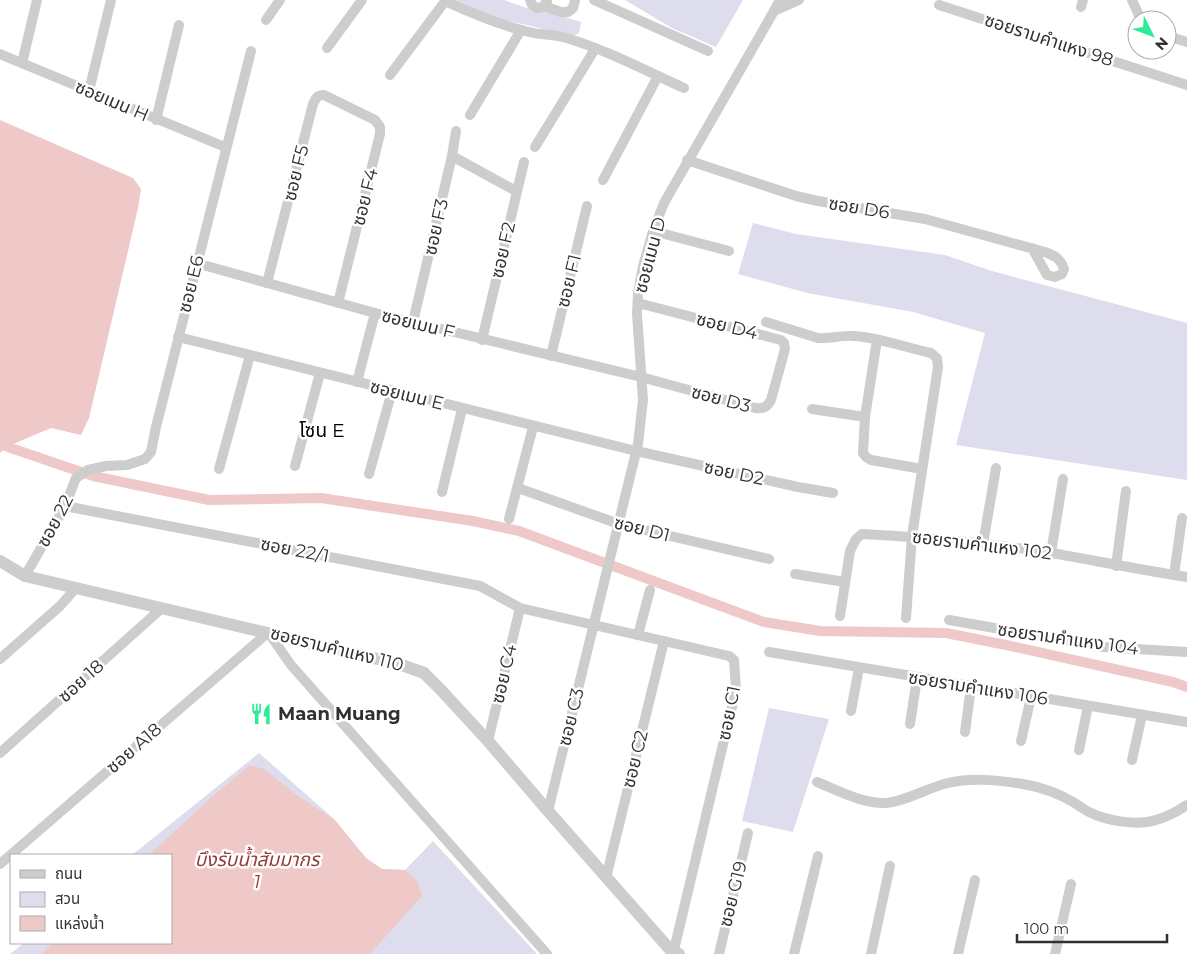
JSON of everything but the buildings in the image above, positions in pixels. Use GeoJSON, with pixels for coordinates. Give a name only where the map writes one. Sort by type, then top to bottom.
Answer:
{"type":"FeatureCollection","features":[{"type":"Feature","properties":{"kind":"street"},"geometry":{"type":"LineString","coordinates":[[22,63],[36,0]]}},
{"type":"Feature","properties":{"kind":"street"},"geometry":{"type":"LineString","coordinates":[[89,92],[111,0]]}},
{"type":"Feature","properties":{"kind":"street"},"geometry":{"type":"LineString","coordinates":[[266,20],[280,0]]}},
{"type":"Feature","properties":{"kind":"street"},"geometry":{"type":"LineString","coordinates":[[326,48],[362,0]]}},
{"type":"Feature","properties":{"kind":"street"},"geometry":{"type":"LineString","coordinates":[[528,1],[537,8],[546,3],[562,12],[568,12],[573,8],[573,0]]}},
{"type":"Feature","properties":{"kind":"street"},"geometry":{"type":"LineString","coordinates":[[594,0],[708,51]]}},
{"type":"Feature","properties":{"kind":"street","name":"ซอยเมน D"},"geometry":{"type":"LineString","coordinates":[[605,579],[636,452],[643,400],[638,303],[643,266],[653,231],[664,203],[780,0]]}},
{"type":"Feature","properties":{"kind":"street"},"geometry":{"type":"LineString","coordinates":[[774,10],[799,0]]}},
{"type":"Feature","properties":{"kind":"street"},"geometry":{"type":"LineString","coordinates":[[390,75],[446,1],[477,16],[521,30],[561,37],[595,49],[684,88]]}},
{"type":"Feature","properties":{"kind":"street","name":"ซอยรามคําแหง 98"},"geometry":{"type":"LineString","coordinates":[[939,5],[1187,85]]}},
{"type":"Feature","properties":{"kind":"street"},"geometry":{"type":"LineString","coordinates":[[156,120],[180,25]]}},
{"type":"Feature","properties":{"kind":"street"},"geometry":{"type":"LineString","coordinates":[[470,115],[521,30]]}},
{"type":"Feature","properties":{"kind":"street"},"geometry":{"type":"LineString","coordinates":[[535,148],[595,49]]}},
{"type":"Feature","properties":{"kind":"street","name":"ซอย E6"},"geometry":{"type":"LineString","coordinates":[[88,470],[106,466],[127,465],[145,459],[151,452],[196,263],[251,51]]}},
{"type":"Feature","properties":{"kind":"street","name":"ซอยเมน H"},"geometry":{"type":"LineString","coordinates":[[0,54],[156,120],[226,147]]}},
{"type":"Feature","properties":{"kind":"street"},"geometry":{"type":"LineString","coordinates":[[603,180],[658,76]]}},
{"type":"Feature","properties":{"kind":"street","name":"ซอย F5"},"geometry":{"type":"LineString","coordinates":[[267,283],[316,98],[319,95],[324,95],[349,107]]}},
{"type":"Feature","properties":{"kind":"street","name":"ซอย F4"},"geometry":{"type":"LineString","coordinates":[[338,303],[380,134],[380,127],[375,120],[349,107]]}},
{"type":"Feature","properties":{"kind":"street","name":"ซอย F3"},"geometry":{"type":"LineString","coordinates":[[413,322],[452,156],[456,131]]}},
{"type":"Feature","properties":{"kind":"street"},"geometry":{"type":"LineString","coordinates":[[452,156],[516,191]]}},
{"type":"Feature","properties":{"kind":"street","name":"ซอย D6"},"geometry":{"type":"LineString","coordinates":[[688,160],[796,196],[925,219],[1032,248]]}},
{"type":"Feature","properties":{"kind":"street","name":"ซอย F2"},"geometry":{"type":"LineString","coordinates":[[482,340],[524,162]]}},
{"type":"Feature","properties":{"kind":"street","name":"ซอย F1"},"geometry":{"type":"LineString","coordinates":[[551,356],[587,206]]}},
{"type":"Feature","properties":{"kind":"street"},"geometry":{"type":"LineString","coordinates":[[653,231],[729,251]]}},
{"type":"Feature","properties":{"kind":"street","name":"ซอยเมน F"},"geometry":{"type":"LineString","coordinates":[[196,263],[375,313],[641,377]]}},
{"type":"Feature","properties":{"kind":"street","name":"ซอย D4"},"geometry":{"type":"LineString","coordinates":[[638,303],[781,340],[784,343],[785,349],[778,375]]}},
{"type":"Feature","properties":{"kind":"street"},"geometry":{"type":"LineString","coordinates":[[357,382],[375,313]]}},
{"type":"Feature","properties":{"kind":"street"},"geometry":{"type":"LineString","coordinates":[[766,322],[818,338],[854,336],[877,340],[931,353],[937,358],[938,367],[912,536],[906,618]]}},
{"type":"Feature","properties":{"kind":"street","name":"ซอยเมน E"},"geometry":{"type":"LineString","coordinates":[[178,337],[636,452]]}},
{"type":"Feature","properties":{"kind":"street"},"geometry":{"type":"LineString","coordinates":[[877,340],[865,417],[863,453],[866,457],[883,462],[922,469]]}},
{"type":"Feature","properties":{"kind":"street"},"geometry":{"type":"LineString","coordinates":[[219,469],[250,355]]}},
{"type":"Feature","properties":{"kind":"street"},"geometry":{"type":"LineString","coordinates":[[295,466],[320,372]]}},
{"type":"Feature","properties":{"kind":"street","name":"ซอย D3"},"geometry":{"type":"LineString","coordinates":[[641,377],[763,409],[771,400],[778,375]]}},
{"type":"Feature","properties":{"kind":"street"},"geometry":{"type":"LineString","coordinates":[[369,474],[392,391]]}},
{"type":"Feature","properties":{"kind":"street"},"geometry":{"type":"LineString","coordinates":[[442,492],[462,409]]}},
{"type":"Feature","properties":{"kind":"street"},"geometry":{"type":"LineString","coordinates":[[812,409],[865,417]]}},
{"type":"Feature","properties":{"kind":"street"},"geometry":{"type":"LineString","coordinates":[[509,519],[533,427]]}},
{"type":"Feature","properties":{"kind":"street","name":"ซอย D2"},"geometry":{"type":"LineString","coordinates":[[636,452],[833,493]]}},
{"type":"Feature","properties":{"kind":"street"},"geometry":{"type":"LineString","coordinates":[[983,544],[996,468]]}},
{"type":"Feature","properties":{"kind":"street","name":"ซอย 22"},"geometry":{"type":"LineString","coordinates":[[25,576],[66,506],[77,478],[88,470]]}},
{"type":"Feature","properties":{"kind":"street"},"geometry":{"type":"LineString","coordinates":[[1051,553],[1063,479]]}},
{"type":"Feature","properties":{"kind":"street","name":"ซอย D1"},"geometry":{"type":"LineString","coordinates":[[518,488],[619,524],[769,559]]}},
{"type":"Feature","properties":{"kind":"street"},"geometry":{"type":"LineString","coordinates":[[1116,566],[1126,491]]}},
{"type":"Feature","properties":{"kind":"street","name":"ซอย 22/1"},"geometry":{"type":"LineString","coordinates":[[66,506],[480,586],[520,608]]}},
{"type":"Feature","properties":{"kind":"street"},"geometry":{"type":"LineString","coordinates":[[1174,575],[1182,518]]}},
{"type":"Feature","properties":{"kind":"street","name":"ซอยรามคําแหง 102"},"geometry":{"type":"LineString","coordinates":[[840,616],[850,552],[856,538],[862,534],[912,536],[983,544],[1051,553],[1116,566],[1187,577]]}},
{"type":"Feature","properties":{"kind":"street","name":"ซอยรามคำแหง 110"},"geometry":{"type":"LineString","coordinates":[[0,562],[25,576],[399,664],[424,673],[488,740],[606,878],[675,954]]}},
{"type":"Feature","properties":{"kind":"street"},"geometry":{"type":"LineString","coordinates":[[795,574],[845,582]]}},
{"type":"Feature","properties":{"kind":"street","name":"ซอย C3"},"geometry":{"type":"LineString","coordinates":[[548,810],[605,579]]}},
{"type":"Feature","properties":{"kind":"street"},"geometry":{"type":"LineString","coordinates":[[0,658],[60,606],[76,588]]}},
{"type":"Feature","properties":{"kind":"street"},"geometry":{"type":"LineString","coordinates":[[638,635],[650,590]]}},
{"type":"Feature","properties":{"kind":"street","name":"ซอย 18"},"geometry":{"type":"LineString","coordinates":[[0,753],[162,608]]}},
{"type":"Feature","properties":{"kind":"street","name":"ซอย C1"},"geometry":{"type":"LineString","coordinates":[[520,608],[729,656],[734,660],[736,690],[675,954]]}},
{"type":"Feature","properties":{"kind":"street","name":"ซอย C4"},"geometry":{"type":"LineString","coordinates":[[488,740],[520,608]]}},
{"type":"Feature","properties":{"kind":"street","name":"ซอยรามคําแหง 104"},"geometry":{"type":"LineString","coordinates":[[949,620],[1102,647],[1187,652]]}},
{"type":"Feature","properties":{"kind":"street"},"geometry":{"type":"LineString","coordinates":[[266,632],[291,665],[548,954]]}},
{"type":"Feature","properties":{"kind":"street","name":"ซอย A18"},"geometry":{"type":"LineString","coordinates":[[12,854],[256,643],[266,632]]}},
{"type":"Feature","properties":{"kind":"street","name":"ซอย C2"},"geometry":{"type":"LineString","coordinates":[[606,878],[664,641]]}},
{"type":"Feature","properties":{"kind":"street","name":"ซอยรามคําแหง 106"},"geometry":{"type":"LineString","coordinates":[[770,652],[1187,722]]}},
{"type":"Feature","properties":{"kind":"street"},"geometry":{"type":"LineString","coordinates":[[851,711],[859,668]]}},
{"type":"Feature","properties":{"kind":"street"},"geometry":{"type":"LineString","coordinates":[[910,724],[917,678]]}},
{"type":"Feature","properties":{"kind":"street"},"geometry":{"type":"LineString","coordinates":[[964,732],[971,687]]}},
{"type":"Feature","properties":{"kind":"street"},"geometry":{"type":"LineString","coordinates":[[1021,741],[1030,696]]}},
{"type":"Feature","properties":{"kind":"street"},"geometry":{"type":"LineString","coordinates":[[1078,750],[1088,706]]}},
{"type":"Feature","properties":{"kind":"street"},"geometry":{"type":"LineString","coordinates":[[1132,760],[1142,715]]}},
{"type":"Feature","properties":{"kind":"street"},"geometry":{"type":"LineString","coordinates":[[817,782],[867,801],[884,803],[900,800],[945,784],[968,779],[1013,782],[1055,793],[1090,812],[1108,818],[1135,822],[1156,820],[1187,805]]}},
{"type":"Feature","properties":{"kind":"street","name":"ซอย G19"},"geometry":{"type":"LineString","coordinates":[[719,954],[748,833]]}},
{"type":"Feature","properties":{"kind":"street","name":"ซอย A18"},"geometry":{"type":"LineString","coordinates":[[0,864],[10,855]]}},
{"type":"Feature","properties":{"kind":"street"},"geometry":{"type":"LineString","coordinates":[[794,954],[818,856]]}},
{"type":"Feature","properties":{"kind":"street"},"geometry":{"type":"LineString","coordinates":[[871,954],[890,866]]}},
{"type":"Feature","properties":{"kind":"street"},"geometry":{"type":"LineString","coordinates":[[958,954],[975,880]]}},
{"type":"Feature","properties":{"kind":"street"},"geometry":{"type":"LineString","coordinates":[[1055,954],[1071,884]]}},
{"type":"Feature","properties":{"kind":"green space"},"geometry":{"type":"Polygon","coordinates":[[[456,0],[504,0],[530,9],[581,22],[579,33],[572,36],[497,19],[456,0]]]}},
{"type":"Feature","properties":{"kind":"green space"},"geometry":{"type":"Polygon","coordinates":[[[625,0],[743,0],[716,47],[672,28],[625,0]]]}},
{"type":"Feature","properties":{"kind":"green space"},"geometry":{"type":"Polygon","coordinates":[[[753,223],[796,234],[945,255],[992,271],[1187,323],[1187,480],[956,445],[985,333],[913,312],[807,293],[738,274],[753,223]]]}},
{"type":"Feature","properties":{"kind":"green space"},"geometry":{"type":"Polygon","coordinates":[[[769,708],[829,719],[793,832],[742,821],[769,708]]]}},
{"type":"Feature","properties":{"kind":"green space","name":"บึงรับน้ำสัมมากร 1"},"geometry":{"type":"Polygon","coordinates":[[[259,753],[334,819],[366,858],[382,869],[405,870],[433,841],[537,954],[10,954],[23,944],[172,944],[172,854],[133,854],[259,753]]]}},
{"type":"Feature","properties":{"kind":"water"},"geometry":{"type":"Polygon","coordinates":[[[0,120],[133,178],[141,189],[89,418],[81,435],[51,428],[6,447],[0,453],[0,120]]]}},
{"type":"Feature","properties":{"kind":"water","name":"บึงรับน้ำสัมมากร 1"},"geometry":{"type":"Polygon","coordinates":[[[250,765],[264,769],[298,796],[334,819],[366,858],[382,869],[405,870],[417,881],[422,896],[370,954],[41,954],[52,944],[172,944],[172,854],[150,854],[214,795],[250,765]]]}},
{"type":"Feature","properties":{"kind":"waterway"},"geometry":{"type":"LineString","coordinates":[[0,441],[2,445],[93,476],[209,500],[321,498],[473,521],[519,531],[764,622],[820,631],[946,633],[1173,682],[1187,687]]}},
{"type":"Feature","properties":{"kind":"place","name":"Maan Muang"},"geometry":{"type":"Point","coordinates":[261,714]}},
{"type":"Feature","properties":{"kind":"district","name":"โซน E"},"geometry":{"type":"Point","coordinates":[322,430]}}]}
